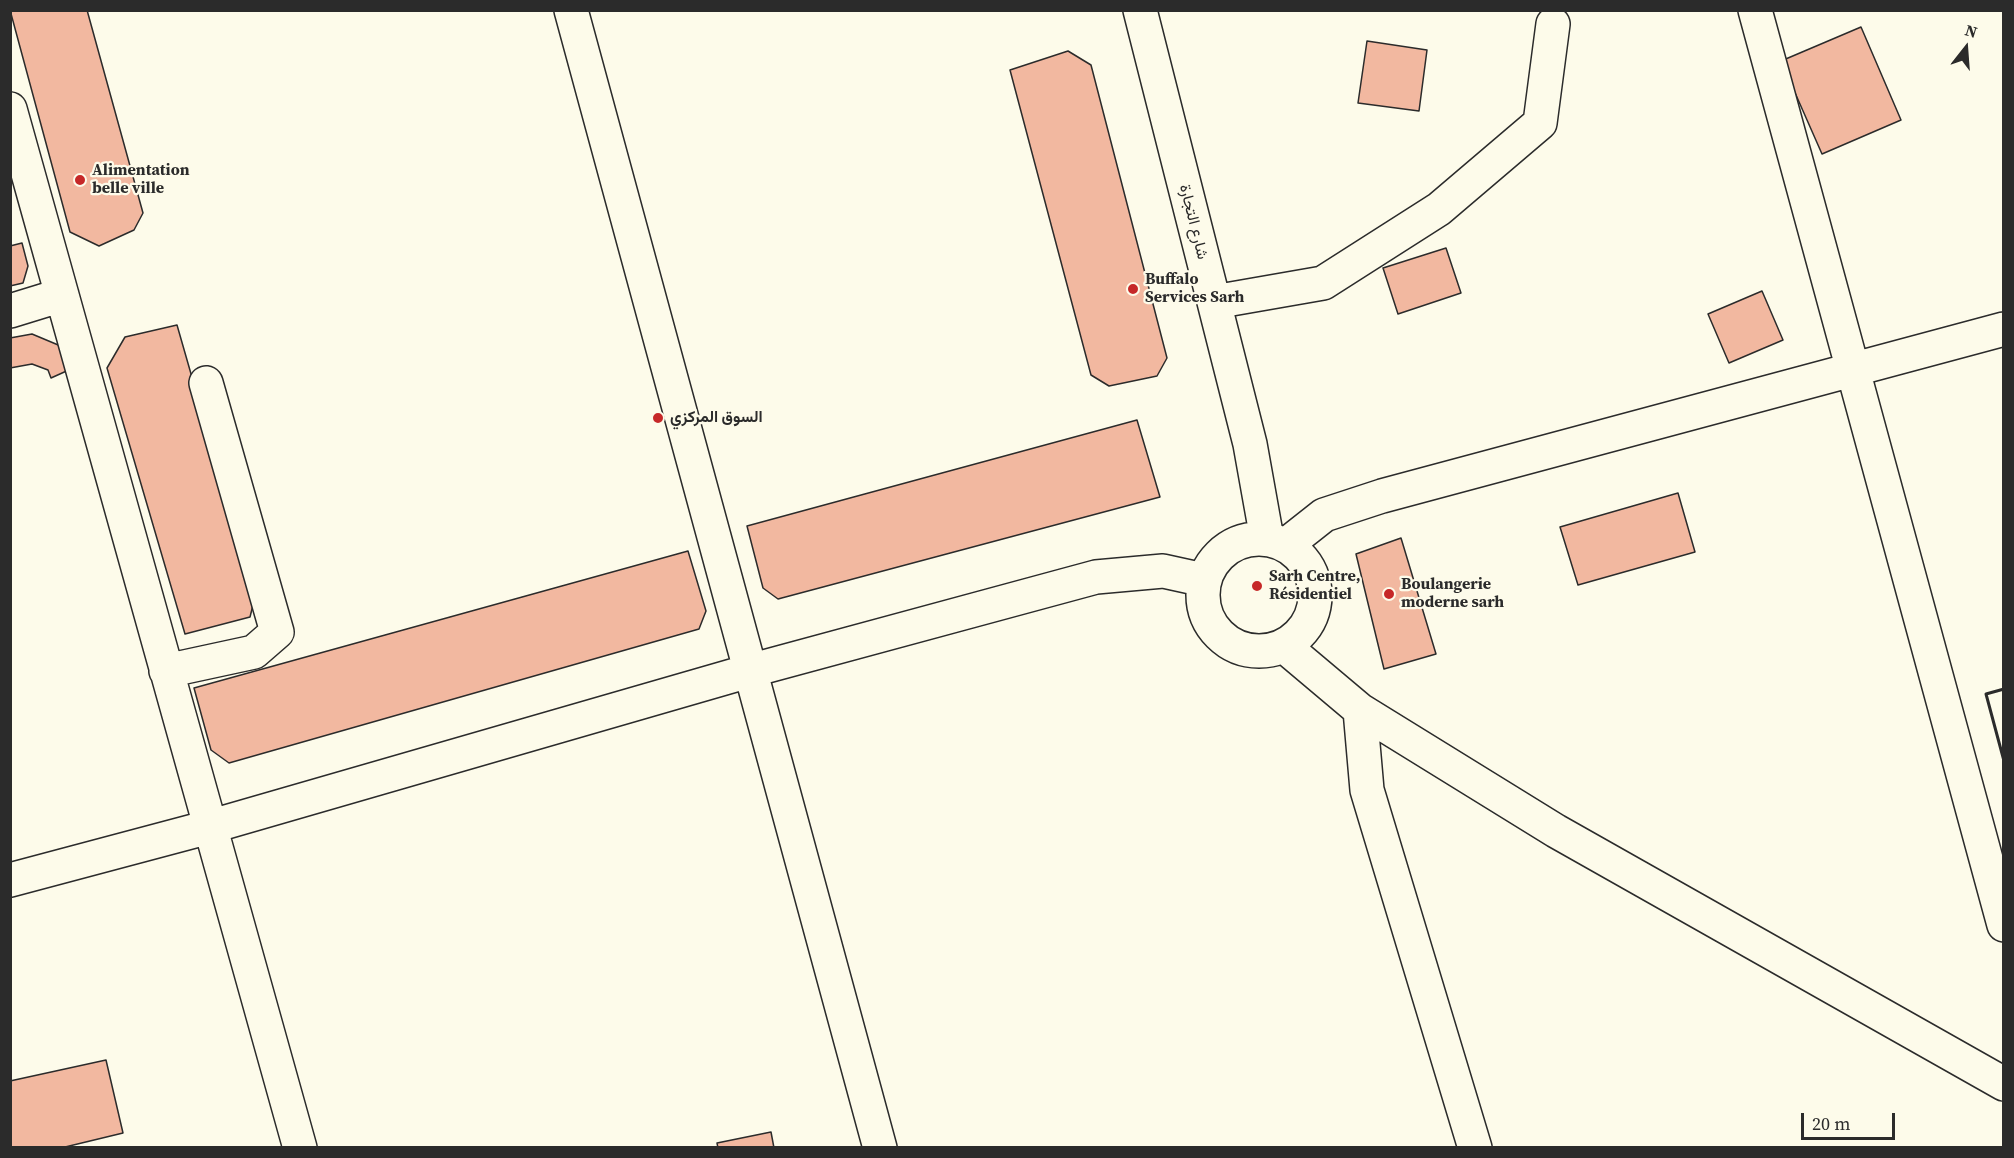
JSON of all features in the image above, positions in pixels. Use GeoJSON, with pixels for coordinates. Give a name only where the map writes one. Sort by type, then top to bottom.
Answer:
{"type":"FeatureCollection","features":[{"type":"Feature","properties":{"kind":"street"},"geometry":{"type":"LineString","coordinates":[[571,10],[880,1148]]}},
{"type":"Feature","properties":{"kind":"street","name":"شارع التجارة"},"geometry":{"type":"LineString","coordinates":[[1140,10],[1277,542]]}},
{"type":"Feature","properties":{"kind":"street"},"geometry":{"type":"LineString","coordinates":[[1755,10],[1851,370],[2004,925]]}},
{"type":"Feature","properties":{"kind":"street"},"geometry":{"type":"LineString","coordinates":[[1214,302],[1323,283],[1439,209],[1540,123],[1553,24]]}},
{"type":"Feature","properties":{"kind":"street"},"geometry":{"type":"LineString","coordinates":[[10,109],[300,1148]]}},
{"type":"Feature","properties":{"kind":"street"},"geometry":{"type":"LineString","coordinates":[[10,311],[62,295]]}},
{"type":"Feature","properties":{"kind":"street"},"geometry":{"type":"LineString","coordinates":[[1277,542],[1324,515],[1382,496],[2004,328]]}},
{"type":"Feature","properties":{"kind":"street"},"geometry":{"type":"LineString","coordinates":[[166,670],[254,652],[277,632],[206,383]]}},
{"type":"Feature","properties":{"kind":"street"},"geometry":{"type":"LineString","coordinates":[[1245,540],[1277,542],[1302,557],[1312,574],[1316,602],[1306,628],[1284,646],[1265,651],[1246,650],[1228,642],[1214,629],[1205,613],[1204,580],[1213,562],[1227,548],[1245,540]]}},
{"type":"Feature","properties":{"kind":"street"},"geometry":{"type":"LineString","coordinates":[[10,880],[209,827],[749,670],[1096,577],[1163,571],[1204,580]]}},
{"type":"Feature","properties":{"kind":"street"},"geometry":{"type":"LineString","coordinates":[[1284,646],[1360,711],[1556,831],[2004,1084]]}},
{"type":"Feature","properties":{"kind":"street"},"geometry":{"type":"LineString","coordinates":[[1360,711],[1367,789],[1475,1148]]}},
{"type":"Feature","properties":{"kind":"building"},"geometry":{"type":"Polygon","coordinates":[[[10,10],[87,10],[143,213],[134,230],[99,246],[70,232],[10,10]]]}},
{"type":"Feature","properties":{"kind":"building"},"geometry":{"type":"Polygon","coordinates":[[[1861,27],[1901,120],[1822,154],[1781,61],[1861,27]]]}},
{"type":"Feature","properties":{"kind":"building"},"geometry":{"type":"Polygon","coordinates":[[[1367,41],[1427,50],[1419,111],[1358,103],[1367,41]]]}},
{"type":"Feature","properties":{"kind":"building"},"geometry":{"type":"Polygon","coordinates":[[[1068,51],[1091,65],[1167,358],[1157,376],[1109,386],[1091,375],[1010,70],[1068,51]]]}},
{"type":"Feature","properties":{"kind":"building"},"geometry":{"type":"Polygon","coordinates":[[[22,243],[28,266],[23,283],[10,286],[10,246],[22,243]]]}},
{"type":"Feature","properties":{"kind":"building"},"geometry":{"type":"Polygon","coordinates":[[[1446,248],[1461,293],[1398,314],[1383,268],[1446,248]]]}},
{"type":"Feature","properties":{"kind":"building"},"geometry":{"type":"Polygon","coordinates":[[[1762,291],[1783,340],[1729,363],[1708,314],[1762,291]]]}},
{"type":"Feature","properties":{"kind":"building"},"geometry":{"type":"Polygon","coordinates":[[[177,325],[255,597],[250,617],[185,634],[107,368],[125,337],[177,325]]]}},
{"type":"Feature","properties":{"kind":"building"},"geometry":{"type":"Polygon","coordinates":[[[32,334],[63,347],[71,369],[51,378],[48,370],[32,364],[10,368],[10,338],[32,334]]]}},
{"type":"Feature","properties":{"kind":"building"},"geometry":{"type":"Polygon","coordinates":[[[1137,420],[1160,497],[778,599],[763,588],[747,526],[1137,420]]]}},
{"type":"Feature","properties":{"kind":"building"},"geometry":{"type":"Polygon","coordinates":[[[1678,493],[1695,552],[1578,585],[1560,527],[1678,493]]]}},
{"type":"Feature","properties":{"kind":"building"},"geometry":{"type":"Polygon","coordinates":[[[1401,538],[1436,654],[1384,669],[1356,554],[1401,538]]]}},
{"type":"Feature","properties":{"kind":"building"},"geometry":{"type":"Polygon","coordinates":[[[688,551],[706,611],[699,629],[229,763],[211,750],[194,688],[688,551]]]}},
{"type":"Feature","properties":{"kind":"building"},"geometry":{"type":"Polygon","coordinates":[[[106,1060],[123,1133],[61,1148],[10,1148],[10,1081],[106,1060]]]}},
{"type":"Feature","properties":{"kind":"building"},"geometry":{"type":"Polygon","coordinates":[[[771,1132],[774,1148],[718,1148],[717,1143],[771,1132]]]}},
{"type":"Feature","properties":{"kind":"wall"},"geometry":{"type":"LineString","coordinates":[[2004,689],[1986,694],[2004,761]]}},
{"type":"Feature","properties":{"kind":"place","name":"Alimentation belle ville"},"geometry":{"type":"Point","coordinates":[80,180]}},
{"type":"Feature","properties":{"kind":"place","name":"Buffalo Services Sarh"},"geometry":{"type":"Point","coordinates":[1133,289]}},
{"type":"Feature","properties":{"kind":"place","name":"السوق المركزي"},"geometry":{"type":"Point","coordinates":[658,418]}},
{"type":"Feature","properties":{"kind":"place","name":"Sarh Centre, Résidentiel"},"geometry":{"type":"Point","coordinates":[1257,586]}},
{"type":"Feature","properties":{"kind":"place","name":"Boulangerie moderne sarh"},"geometry":{"type":"Point","coordinates":[1389,594]}}]}
